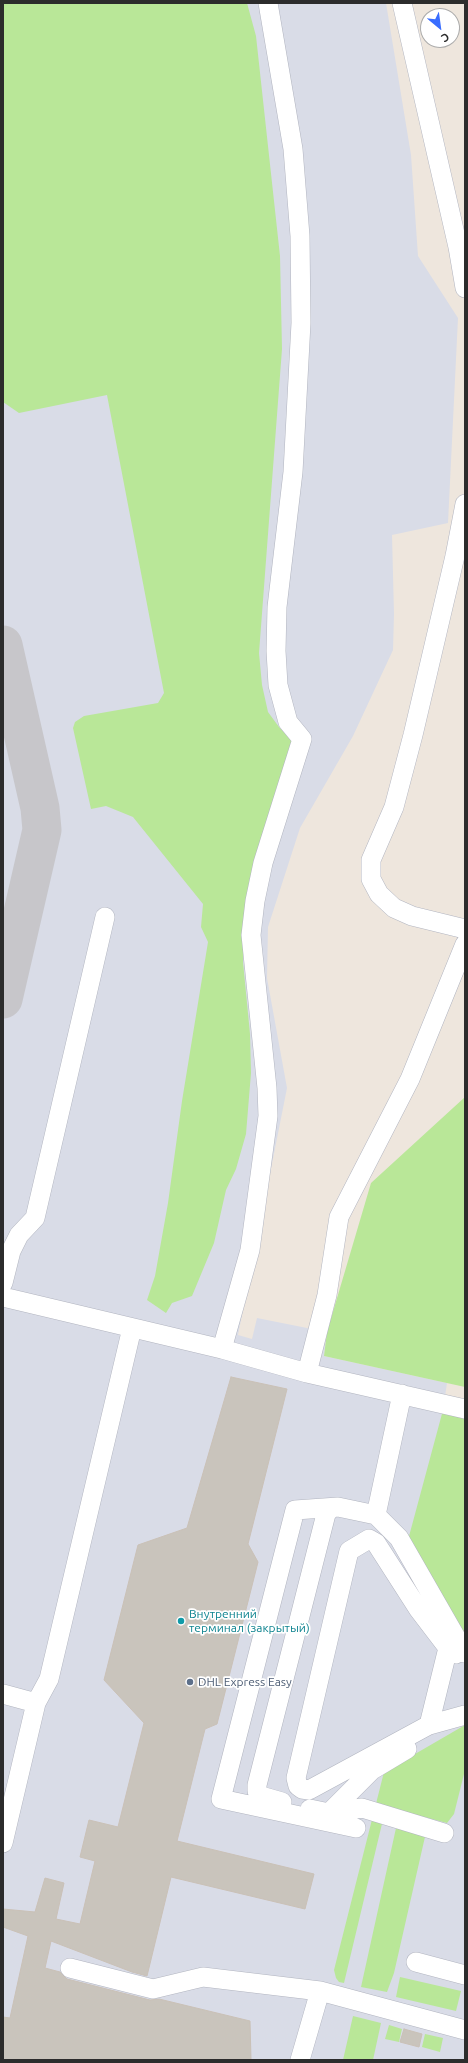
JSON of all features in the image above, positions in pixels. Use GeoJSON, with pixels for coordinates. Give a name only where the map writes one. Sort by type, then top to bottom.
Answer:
{"type":"FeatureCollection","features":[{"type":"Feature","properties":{"kind":"street"},"geometry":{"type":"LineString","coordinates":[[222,1349],[250,1250],[268,1116],[267,1088],[251,934],[255,901],[263,863],[302,739],[288,722],[278,686],[276,651],[277,607],[293,472],[301,323],[300,236],[293,149],[268,3]]}},
{"type":"Feature","properties":{"kind":"street"},"geometry":{"type":"LineString","coordinates":[[402,3],[458,247],[465,288]]}},
{"type":"Feature","properties":{"kind":"street"},"geometry":{"type":"LineString","coordinates":[[465,504],[456,556],[394,807],[371,860],[371,879],[380,894],[394,908],[412,916],[465,929]]}},
{"type":"Feature","properties":{"kind":"street"},"geometry":{"type":"LineString","coordinates":[[3,1283],[11,1250],[19,1235],[35,1218],[105,917]]}},
{"type":"Feature","properties":{"kind":"street"},"geometry":{"type":"LineString","coordinates":[[307,1373],[327,1296],[339,1217],[410,1078],[465,944]]}},
{"type":"Feature","properties":{"kind":"street"},"geometry":{"type":"LineString","coordinates":[[3,1297],[222,1349],[307,1373],[465,1409]]}},
{"type":"Feature","properties":{"kind":"street"},"geometry":{"type":"LineString","coordinates":[[3,1842],[36,1702],[49,1679],[132,1328]]}},
{"type":"Feature","properties":{"kind":"street"},"geometry":{"type":"LineString","coordinates":[[376,1515],[402,1394]]}},
{"type":"Feature","properties":{"kind":"street"},"geometry":{"type":"LineString","coordinates":[[356,1828],[221,1798],[295,1510],[331,1508],[338,1506],[376,1515],[399,1538],[462,1653]]}},
{"type":"Feature","properties":{"kind":"street"},"geometry":{"type":"LineString","coordinates":[[331,1508],[326,1514],[257,1785],[257,1791],[264,1798],[329,1813],[362,1808],[444,1833]]}},
{"type":"Feature","properties":{"kind":"street"},"geometry":{"type":"LineString","coordinates":[[462,1653],[419,1610],[376,1543],[369,1539],[349,1551],[296,1778],[298,1786],[302,1789],[308,1790],[429,1725],[465,1715]]}},
{"type":"Feature","properties":{"kind":"street"},"geometry":{"type":"LineString","coordinates":[[429,1725],[462,1653]]}},
{"type":"Feature","properties":{"kind":"street"},"geometry":{"type":"LineString","coordinates":[[3,1694],[36,1702]]}},
{"type":"Feature","properties":{"kind":"street"},"geometry":{"type":"LineString","coordinates":[[329,1813],[372,1770],[465,1715]]}},
{"type":"Feature","properties":{"kind":"street"},"geometry":{"type":"LineString","coordinates":[[416,1962],[465,1975]]}},
{"type":"Feature","properties":{"kind":"street"},"geometry":{"type":"LineString","coordinates":[[70,1968],[153,1989],[203,1978],[320,1991],[465,2030]]}},
{"type":"Feature","properties":{"kind":"street"},"geometry":{"type":"LineString","coordinates":[[300,2060],[320,1991]]}},
{"type":"Feature","properties":{"kind":"shaded area"},"geometry":{"type":"Polygon","coordinates":[[[3,3],[386,3],[411,155],[418,256],[458,318],[448,523],[392,535],[394,614],[393,650],[353,736],[300,828],[268,927],[267,978],[287,1088],[238,1335],[252,1339],[257,1318],[327,1332],[324,1356],[447,1383],[443,1410],[465,1415],[465,2060],[3,2060],[3,3]]]}},
{"type":"Feature","properties":{"kind":"green space"},"geometry":{"type":"Polygon","coordinates":[[[3,3],[247,3],[256,36],[280,256],[282,349],[259,653],[262,685],[268,712],[293,742],[245,911],[243,962],[250,1034],[251,1073],[246,1134],[236,1169],[226,1190],[214,1243],[192,1296],[172,1303],[166,1313],[147,1300],[155,1276],[168,1203],[182,1101],[208,942],[201,927],[203,904],[133,817],[106,806],[91,809],[73,728],[75,722],[84,716],[158,703],[164,693],[107,395],[19,413],[3,402],[3,3]]]}},
{"type":"Feature","properties":{"kind":"green space"},"geometry":{"type":"Polygon","coordinates":[[[465,1097],[465,1387],[324,1356],[327,1332],[371,1183],[465,1097]]]}},
{"type":"Feature","properties":{"kind":"green space"},"geometry":{"type":"Polygon","coordinates":[[[443,1410],[465,1415],[465,1636],[408,1540],[443,1410]]]}},
{"type":"Feature","properties":{"kind":"green space"},"geometry":{"type":"Polygon","coordinates":[[[465,1725],[465,1770],[454,1814],[447,1823],[386,1807],[344,1983],[339,1982],[336,1978],[334,1970],[384,1772],[465,1725]]]}},
{"type":"Feature","properties":{"kind":"green space"},"geometry":{"type":"Polygon","coordinates":[[[398,1819],[427,1828],[394,1973],[387,1992],[361,1987],[398,1819]]]}},
{"type":"Feature","properties":{"kind":"green space"},"geometry":{"type":"Polygon","coordinates":[[[400,1977],[461,1991],[456,2011],[396,1997],[400,1977]]]}},
{"type":"Feature","properties":{"kind":"green space"},"geometry":{"type":"Polygon","coordinates":[[[353,2016],[381,2023],[373,2060],[343,2060],[353,2016]]]}},
{"type":"Feature","properties":{"kind":"green space"},"geometry":{"type":"Polygon","coordinates":[[[389,2025],[402,2029],[399,2042],[385,2039],[389,2025]]]}},
{"type":"Feature","properties":{"kind":"green space"},"geometry":{"type":"Polygon","coordinates":[[[425,2034],[443,2038],[440,2052],[422,2047],[425,2034]]]}},
{"type":"Feature","properties":{"kind":"building"},"geometry":{"type":"Polygon","coordinates":[[[231,1377],[287,1389],[248,1544],[258,1562],[217,1724],[205,1729],[177,1841],[314,1874],[305,1909],[171,1877],[147,1976],[132,1972],[51,1941],[45,1968],[60,1972],[67,1979],[150,2000],[159,1999],[250,2021],[251,2060],[3,2060],[3,2017],[10,2018],[28,1936],[3,1927],[3,1909],[35,1912],[45,1878],[64,1883],[56,1919],[80,1924],[95,1861],[80,1857],[89,1820],[118,1827],[144,1723],[104,1680],[138,1545],[187,1528],[231,1377]]]}},
{"type":"Feature","properties":{"kind":"building"},"geometry":{"type":"Polygon","coordinates":[[[404,2029],[422,2034],[419,2047],[400,2042],[404,2029]]]}},
{"type":"Feature","properties":{"kind":"taxiway"},"geometry":{"type":"LineString","coordinates":[[3,645],[40,808],[42,830],[3,999]]}},
{"type":"Feature","properties":{"kind":"place","name":"Внутренний терминал (закрытый)"},"geometry":{"type":"Point","coordinates":[181,1621]}},
{"type":"Feature","properties":{"kind":"place","name":"DHL Express Easy"},"geometry":{"type":"Point","coordinates":[190,1682]}}]}
